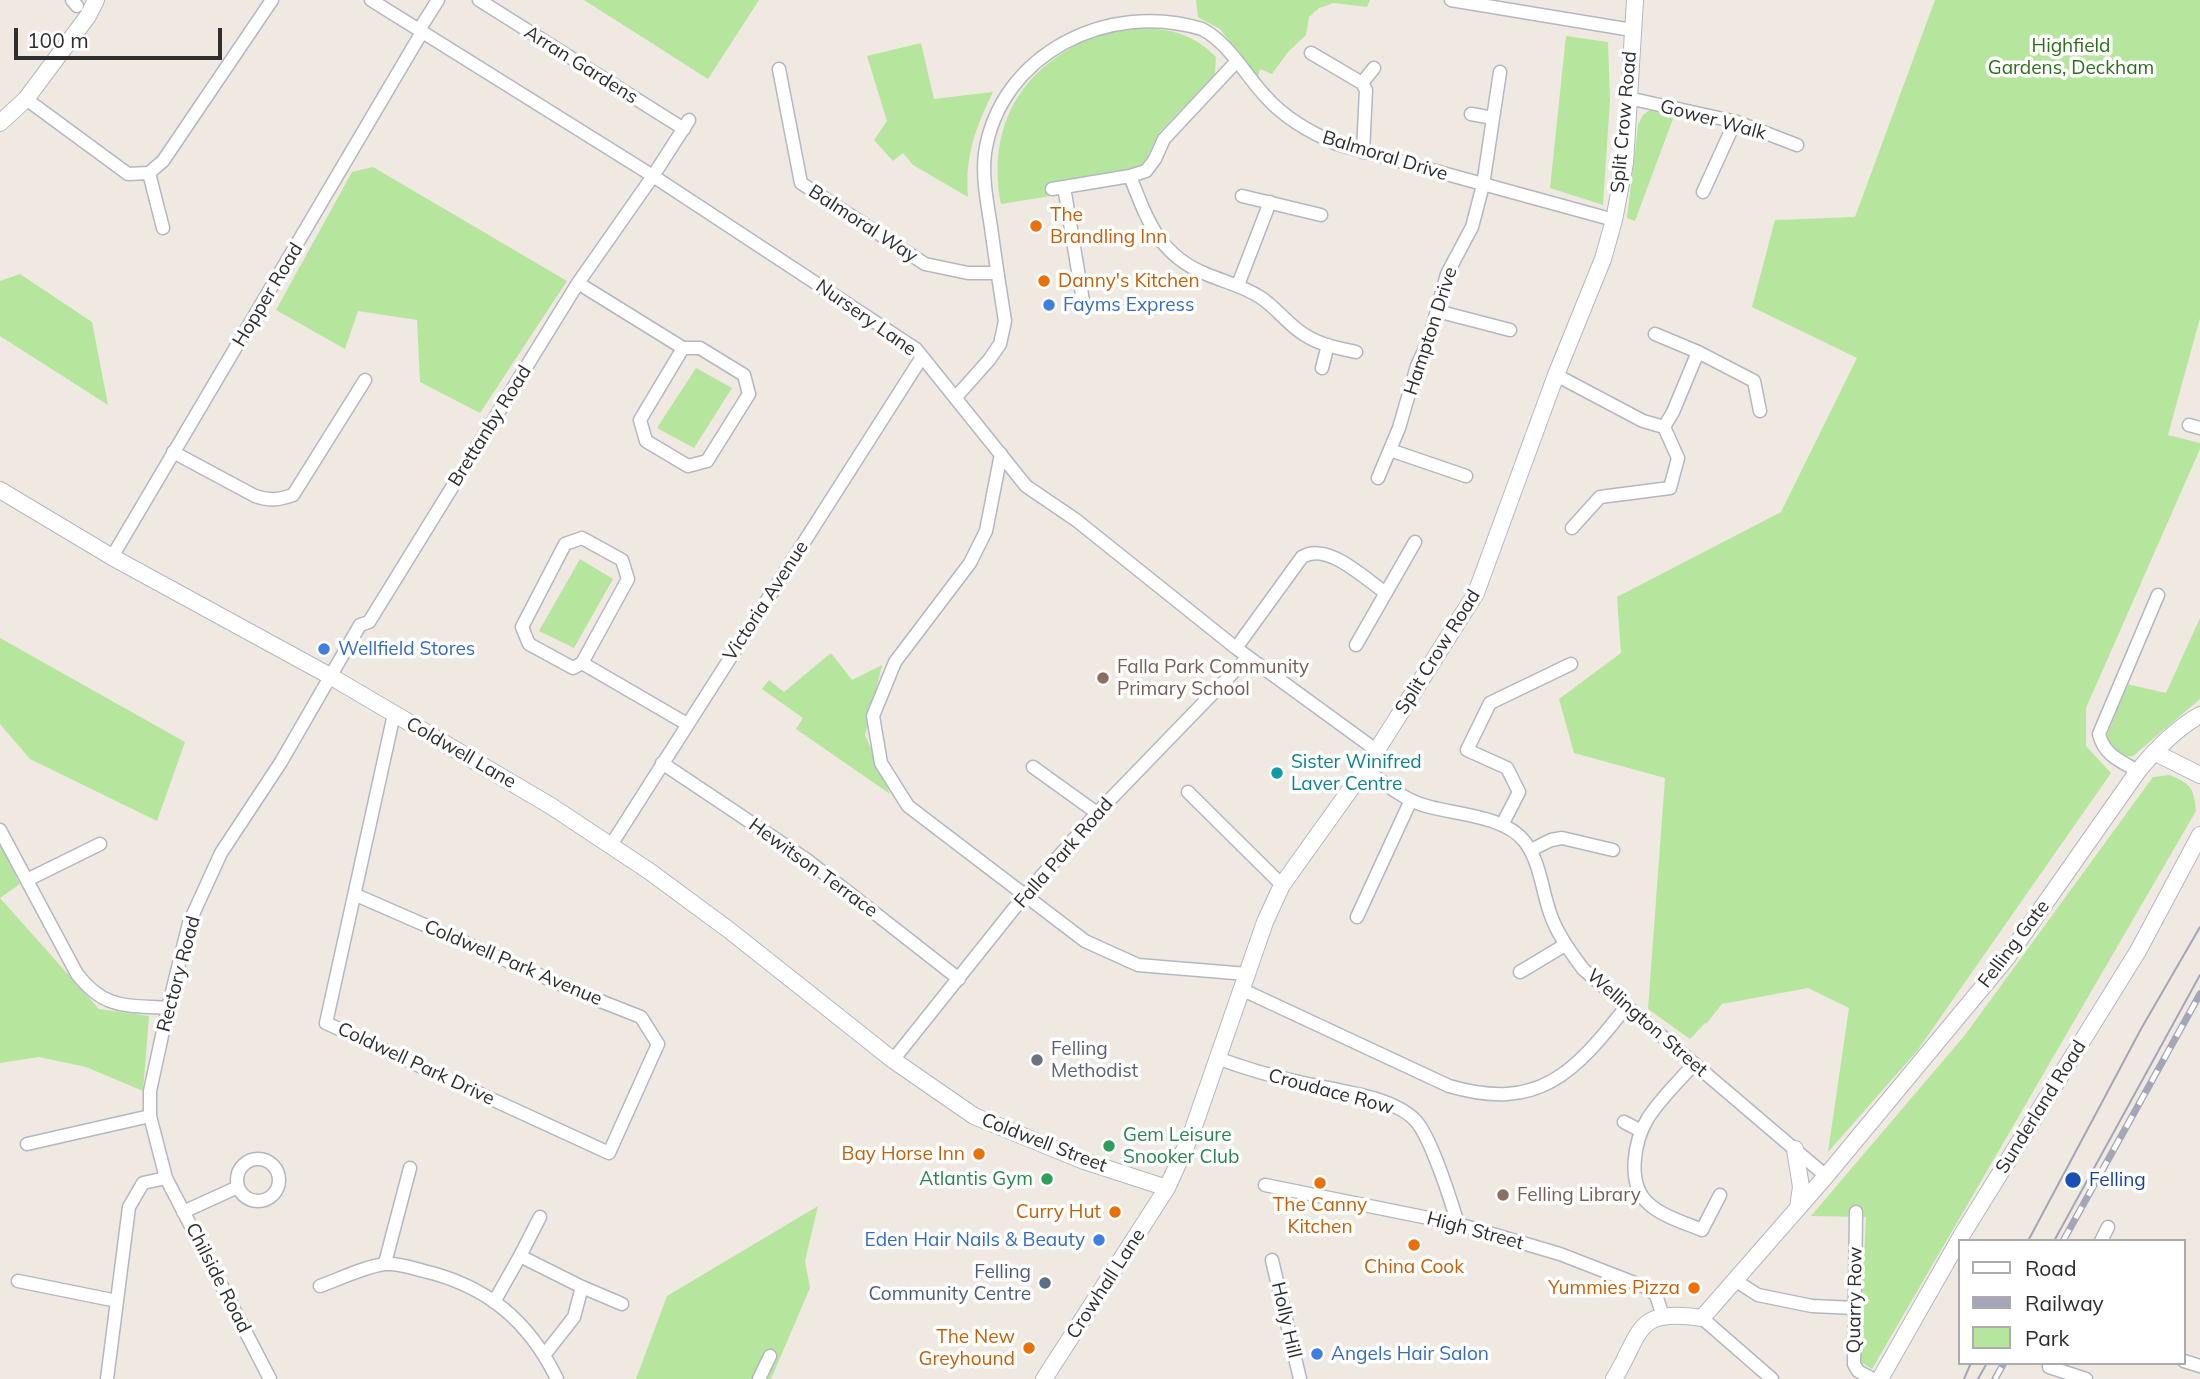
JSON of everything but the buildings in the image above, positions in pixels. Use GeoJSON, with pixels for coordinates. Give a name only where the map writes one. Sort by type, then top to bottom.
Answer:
{"type":"FeatureCollection","features":[{"type":"Feature","properties":{"kind":"street"},"geometry":{"type":"LineString","coordinates":[[0,123],[26,99],[88,16],[96,0]]}},
{"type":"Feature","properties":{"kind":"street"},"geometry":{"type":"LineString","coordinates":[[26,99],[128,174],[149,173],[163,161],[272,0]]}},
{"type":"Feature","properties":{"kind":"street","name":"Nursery Lane"},"geometry":{"type":"LineString","coordinates":[[371,0],[653,176],[916,349],[1026,486],[1076,520],[1236,648],[1376,750]]}},
{"type":"Feature","properties":{"kind":"street","name":"Hopper Road"},"geometry":{"type":"LineString","coordinates":[[112,557],[438,0]]}},
{"type":"Feature","properties":{"kind":"street","name":"Arran Gardens"},"geometry":{"type":"LineString","coordinates":[[479,0],[687,125]]}},
{"type":"Feature","properties":{"kind":"street"},"geometry":{"type":"LineString","coordinates":[[1451,0],[1632,30]]}},
{"type":"Feature","properties":{"kind":"street","name":"Split Crow Road"},"geometry":{"type":"LineString","coordinates":[[1167,1188],[1191,1135],[1265,922],[1282,884],[1365,769],[1476,593],[1556,375],[1603,259],[1614,220],[1625,163],[1635,0]]}},
{"type":"Feature","properties":{"kind":"street","name":"Balmoral Drive"},"geometry":{"type":"LineString","coordinates":[[956,397],[1000,344],[1005,321],[984,178],[985,153],[993,120],[1006,92],[1040,51],[1084,24],[1106,17],[1132,13],[1154,14],[1181,19],[1204,30],[1224,45],[1283,114],[1314,134],[1363,152],[1614,220]]}},
{"type":"Feature","properties":{"kind":"street"},"geometry":{"type":"LineString","coordinates":[[1311,53],[1362,83],[1366,90],[1363,152]]}},
{"type":"Feature","properties":{"kind":"street"},"geometry":{"type":"LineString","coordinates":[[1084,307],[1058,188],[1140,174],[1150,166],[1164,139],[1237,61]]}},
{"type":"Feature","properties":{"kind":"street"},"geometry":{"type":"LineString","coordinates":[[1362,83],[1374,68]]}},
{"type":"Feature","properties":{"kind":"street","name":"Balmoral Way"},"geometry":{"type":"LineString","coordinates":[[779,69],[801,184],[925,264],[968,274],[997,274]]}},
{"type":"Feature","properties":{"kind":"street","name":"Hampton Drive"},"geometry":{"type":"LineString","coordinates":[[1378,478],[1399,428],[1417,366],[1429,340],[1447,274],[1472,227],[1483,185],[1500,72]]}},
{"type":"Feature","properties":{"kind":"street","name":"Gower Walk"},"geometry":{"type":"LineString","coordinates":[[1628,98],[1735,122],[1797,145]]}},
{"type":"Feature","properties":{"kind":"street"},"geometry":{"type":"LineString","coordinates":[[1471,114],[1493,118]]}},
{"type":"Feature","properties":{"kind":"street"},"geometry":{"type":"LineString","coordinates":[[1703,192],[1735,122]]}},
{"type":"Feature","properties":{"kind":"street","name":"Brettanby Road"},"geometry":{"type":"LineString","coordinates":[[330,676],[360,625],[369,622],[578,283],[687,125]]}},
{"type":"Feature","properties":{"kind":"street"},"geometry":{"type":"LineString","coordinates":[[149,173],[163,228]]}},
{"type":"Feature","properties":{"kind":"street"},"geometry":{"type":"LineString","coordinates":[[1130,176],[1152,229],[1169,251],[1192,267],[1238,285],[1273,306],[1303,334],[1328,345],[1356,352]]}},
{"type":"Feature","properties":{"kind":"street"},"geometry":{"type":"LineString","coordinates":[[1242,195],[1321,215]]}},
{"type":"Feature","properties":{"kind":"street"},"geometry":{"type":"LineString","coordinates":[[1238,285],[1269,202]]}},
{"type":"Feature","properties":{"kind":"street"},"geometry":{"type":"LineString","coordinates":[[578,283],[683,348],[700,348],[744,375],[749,394],[707,461],[688,466],[646,441],[640,420],[683,348]]}},
{"type":"Feature","properties":{"kind":"street"},"geometry":{"type":"LineString","coordinates":[[1437,311],[1510,330]]}},
{"type":"Feature","properties":{"kind":"street"},"geometry":{"type":"LineString","coordinates":[[1655,334],[1698,352],[1754,381],[1760,411]]}},
{"type":"Feature","properties":{"kind":"street"},"geometry":{"type":"LineString","coordinates":[[1322,368],[1328,345]]}},
{"type":"Feature","properties":{"kind":"street"},"geometry":{"type":"LineString","coordinates":[[1664,427],[1698,352]]}},
{"type":"Feature","properties":{"kind":"street","name":"Victoria Avenue"},"geometry":{"type":"LineString","coordinates":[[611,845],[922,357]]}},
{"type":"Feature","properties":{"kind":"street"},"geometry":{"type":"LineString","coordinates":[[1556,375],[1643,421],[1664,427],[1678,458],[1670,488],[1600,497],[1572,528]]}},
{"type":"Feature","properties":{"kind":"street"},"geometry":{"type":"LineString","coordinates":[[173,452],[255,496],[267,500],[293,495],[365,380]]}},
{"type":"Feature","properties":{"kind":"street"},"geometry":{"type":"LineString","coordinates":[[1390,450],[1466,476]]}},
{"type":"Feature","properties":{"kind":"street"},"geometry":{"type":"LineString","coordinates":[[1001,454],[986,531],[970,563],[895,663],[873,716],[881,763],[908,806],[1085,941],[1138,965],[1245,982],[1449,1086],[1505,1094],[1525,1091],[1561,1076],[1594,1047],[1626,1007]]}},
{"type":"Feature","properties":{"kind":"street","name":"Coldwell Lane"},"geometry":{"type":"LineString","coordinates":[[0,490],[112,557],[330,676],[540,799],[611,845],[729,930],[893,1060]]}},
{"type":"Feature","properties":{"kind":"street"},"geometry":{"type":"LineString","coordinates":[[582,538],[622,560],[628,579],[582,663],[573,668],[530,644],[522,627],[565,544],[582,538]]}},
{"type":"Feature","properties":{"kind":"street"},"geometry":{"type":"LineString","coordinates":[[1356,645],[1415,542]]}},
{"type":"Feature","properties":{"kind":"street"},"geometry":{"type":"LineString","coordinates":[[1236,648],[1302,557],[1307,554],[1328,554],[1385,593]]}},
{"type":"Feature","properties":{"kind":"street"},"geometry":{"type":"LineString","coordinates":[[2138,771],[2109,755],[2099,734],[2158,595]]}},
{"type":"Feature","properties":{"kind":"street","name":"Falla Park Road"},"geometry":{"type":"LineString","coordinates":[[893,1060],[1024,896],[1097,813],[1248,657]]}},
{"type":"Feature","properties":{"kind":"street"},"geometry":{"type":"LineString","coordinates":[[582,663],[687,724]]}},
{"type":"Feature","properties":{"kind":"street"},"geometry":{"type":"LineString","coordinates":[[1502,825],[1519,792],[1507,768],[1466,750],[1490,703],[1572,664]]}},
{"type":"Feature","properties":{"kind":"street","name":"Rectory Road"},"geometry":{"type":"LineString","coordinates":[[166,1178],[150,1116],[150,1091],[167,1008],[190,923],[221,853],[281,762],[330,676]]}},
{"type":"Feature","properties":{"kind":"street","name":"Coldwell Park Drive"},"geometry":{"type":"LineString","coordinates":[[394,714],[326,1023],[609,1153],[658,1044]]}},
{"type":"Feature","properties":{"kind":"street","name":"Felling Gate"},"geometry":{"type":"LineString","coordinates":[[1702,1318],[1826,1176],[2006,959],[2138,771],[2183,725],[2200,715]]}},
{"type":"Feature","properties":{"kind":"street"},"geometry":{"type":"LineString","coordinates":[[2154,752],[2200,775]]}},
{"type":"Feature","properties":{"kind":"street","name":"Hewitson Terrace"},"geometry":{"type":"LineString","coordinates":[[662,763],[807,860],[960,979]]}},
{"type":"Feature","properties":{"kind":"street"},"geometry":{"type":"LineString","coordinates":[[1033,766],[1097,813]]}},
{"type":"Feature","properties":{"kind":"street"},"geometry":{"type":"LineString","coordinates":[[1365,769],[1412,800],[1502,825],[1515,832],[1531,850],[1551,840],[1562,838],[1613,850]]}},
{"type":"Feature","properties":{"kind":"street"},"geometry":{"type":"LineString","coordinates":[[1188,792],[1282,884]]}},
{"type":"Feature","properties":{"kind":"street"},"geometry":{"type":"LineString","coordinates":[[1357,917],[1412,800]]}},
{"type":"Feature","properties":{"kind":"street"},"geometry":{"type":"LineString","coordinates":[[0,830],[77,974],[90,991],[113,1003],[167,1008]]}},
{"type":"Feature","properties":{"kind":"street","name":"Sunderland Road"},"geometry":{"type":"LineString","coordinates":[[1961,1239],[2138,951],[2200,835]]}},
{"type":"Feature","properties":{"kind":"street"},"geometry":{"type":"LineString","coordinates":[[27,880],[100,844]]}},
{"type":"Feature","properties":{"kind":"street","name":"Wellington Street"},"geometry":{"type":"LineString","coordinates":[[1531,850],[1551,917],[1565,945],[1583,969],[1826,1176]]}},
{"type":"Feature","properties":{"kind":"street","name":"Coldwell Park Avenue"},"geometry":{"type":"LineString","coordinates":[[356,895],[640,1017],[658,1044]]}},
{"type":"Feature","properties":{"kind":"street"},"geometry":{"type":"LineString","coordinates":[[1520,972],[1565,945]]}},
{"type":"Feature","properties":{"kind":"street","name":"Croudace Row"},"geometry":{"type":"LineString","coordinates":[[1217,1058],[1255,1071],[1374,1099],[1407,1112],[1418,1122],[1450,1195],[1458,1224]]}},
{"type":"Feature","properties":{"kind":"street","name":"Coldwell Street"},"geometry":{"type":"LineString","coordinates":[[893,1060],[974,1116],[1084,1161],[1167,1188]]}},
{"type":"Feature","properties":{"kind":"street"},"geometry":{"type":"LineString","coordinates":[[1694,1064],[1649,1116],[1642,1130],[1635,1164],[1635,1180],[1640,1194],[1649,1204],[1702,1230],[1720,1195]]}},
{"type":"Feature","properties":{"kind":"street"},"geometry":{"type":"LineString","coordinates":[[27,1144],[150,1116]]}},
{"type":"Feature","properties":{"kind":"street"},"geometry":{"type":"LineString","coordinates":[[1624,1122],[1642,1130]]}},
{"type":"Feature","properties":{"kind":"street"},"geometry":{"type":"LineString","coordinates":[[1795,1149],[1801,1187],[1798,1208]]}},
{"type":"Feature","properties":{"kind":"street"},"geometry":{"type":"LineString","coordinates":[[385,1263],[410,1168]]}},
{"type":"Feature","properties":{"kind":"street"},"geometry":{"type":"LineString","coordinates":[[107,1379],[129,1207],[143,1183],[166,1178]]}},
{"type":"Feature","properties":{"kind":"street","name":"Chilside Road"},"geometry":{"type":"LineString","coordinates":[[166,1178],[270,1379]]}},
{"type":"Feature","properties":{"kind":"street","name":"High Street"},"geometry":{"type":"LineString","coordinates":[[1265,1185],[1458,1224],[1560,1254],[1645,1287],[1656,1295],[1663,1316]]}},
{"type":"Feature","properties":{"kind":"street"},"geometry":{"type":"LineString","coordinates":[[183,1212],[238,1187]]}},
{"type":"Feature","properties":{"kind":"street","name":"Crowhall Lane"},"geometry":{"type":"LineString","coordinates":[[1044,1379],[1167,1188]]}},
{"type":"Feature","properties":{"kind":"street","name":"Quarry Row"},"geometry":{"type":"LineString","coordinates":[[1856,1212],[1854,1364],[1858,1371],[1873,1379]]}},
{"type":"Feature","properties":{"kind":"street"},"geometry":{"type":"LineString","coordinates":[[494,1302],[540,1217]]}},
{"type":"Feature","properties":{"kind":"street"},"geometry":{"type":"LineString","coordinates":[[2102,1239],[2108,1227]]}},
{"type":"Feature","properties":{"kind":"street","name":"Sunderland Road"},"geometry":{"type":"LineString","coordinates":[[1881,1379],[1958,1244]]}},
{"type":"Feature","properties":{"kind":"street"},"geometry":{"type":"LineString","coordinates":[[520,1256],[621,1304]]}},
{"type":"Feature","properties":{"kind":"street","name":"Holly Hill"},"geometry":{"type":"LineString","coordinates":[[1272,1260],[1300,1379]]}},
{"type":"Feature","properties":{"kind":"street"},"geometry":{"type":"LineString","coordinates":[[320,1286],[385,1263],[445,1276],[485,1294],[527,1330],[545,1354],[557,1379]]}},
{"type":"Feature","properties":{"kind":"street"},"geometry":{"type":"LineString","coordinates":[[1736,1281],[1758,1295],[1812,1306],[1855,1308]]}},
{"type":"Feature","properties":{"kind":"street"},"geometry":{"type":"LineString","coordinates":[[18,1282],[117,1301]]}},
{"type":"Feature","properties":{"kind":"street"},"geometry":{"type":"LineString","coordinates":[[545,1354],[574,1317],[582,1287]]}},
{"type":"Feature","properties":{"kind":"street"},"geometry":{"type":"LineString","coordinates":[[1614,1379],[1636,1334],[1644,1325],[1663,1316],[1702,1318],[1772,1379]]}},
{"type":"Feature","properties":{"kind":"street"},"geometry":{"type":"LineString","coordinates":[[759,1379],[770,1356]]}},
{"type":"Feature","properties":{"kind":"street"},"geometry":{"type":"LineString","coordinates":[[2048,1370],[2086,1379]]}},
{"type":"Feature","properties":{"kind":"green space"},"geometry":{"type":"Polygon","coordinates":[[[584,0],[759,0],[708,79],[584,0]]]}},
{"type":"Feature","properties":{"kind":"green space"},"geometry":{"type":"Polygon","coordinates":[[[1196,0],[1370,0],[1367,7],[1334,3],[1319,8],[1309,17],[1306,35],[1288,52],[1272,74],[1260,69],[1258,77],[1220,29],[1198,17],[1196,0]]]}},
{"type":"Feature","properties":{"kind":"green space","name":"Highfield Gardens, Deckham"},"geometry":{"type":"Polygon","coordinates":[[[1935,0],[2200,0],[2200,318],[2168,435],[2200,443],[2200,449],[2086,708],[2086,746],[2111,773],[1917,1051],[1828,1152],[1849,1008],[1808,988],[1722,1004],[1690,1039],[1648,1009],[1665,778],[1574,753],[1559,699],[1621,653],[1617,597],[1781,512],[1857,358],[1752,307],[1775,220],[1855,217],[1935,0]]]}},
{"type":"Feature","properties":{"kind":"green space"},"geometry":{"type":"Polygon","coordinates":[[[1130,27],[1166,30],[1197,41],[1216,57],[1215,74],[1159,133],[1142,168],[1049,185],[1051,196],[1001,204],[998,170],[1001,139],[1010,111],[1025,87],[1045,66],[1069,49],[1098,36],[1130,27]]]}},
{"type":"Feature","properties":{"kind":"green space"},"geometry":{"type":"Polygon","coordinates":[[[1566,36],[1608,42],[1610,100],[1603,205],[1550,188],[1566,36]]]}},
{"type":"Feature","properties":{"kind":"green space"},"geometry":{"type":"Polygon","coordinates":[[[921,43],[934,99],[993,92],[973,143],[968,168],[968,197],[913,165],[903,153],[893,161],[874,140],[887,121],[867,56],[921,43]]]}},
{"type":"Feature","properties":{"kind":"green space"},"geometry":{"type":"Polygon","coordinates":[[[1651,109],[1674,116],[1635,221],[1627,218],[1638,125],[1643,115],[1651,109]]]}},
{"type":"Feature","properties":{"kind":"green space"},"geometry":{"type":"Polygon","coordinates":[[[373,167],[567,281],[480,413],[420,382],[417,320],[358,311],[345,349],[276,310],[352,172],[373,167]]]}},
{"type":"Feature","properties":{"kind":"green space"},"geometry":{"type":"Polygon","coordinates":[[[20,274],[92,322],[108,405],[0,336],[0,281],[20,274]]]}},
{"type":"Feature","properties":{"kind":"green space"},"geometry":{"type":"Polygon","coordinates":[[[696,368],[732,388],[694,448],[657,428],[696,368]]]}},
{"type":"Feature","properties":{"kind":"green space"},"geometry":{"type":"Polygon","coordinates":[[[580,559],[613,579],[574,648],[539,631],[580,559]]]}},
{"type":"Feature","properties":{"kind":"green space"},"geometry":{"type":"Polygon","coordinates":[[[2200,618],[2200,699],[2133,756],[2117,753],[2105,741],[2127,684],[2166,693],[2200,618]]]}},
{"type":"Feature","properties":{"kind":"green space"},"geometry":{"type":"Polygon","coordinates":[[[0,638],[185,742],[157,821],[30,759],[0,724],[0,638]]]}},
{"type":"Feature","properties":{"kind":"green space"},"geometry":{"type":"Polygon","coordinates":[[[831,653],[852,680],[882,665],[865,735],[890,794],[796,729],[803,718],[762,689],[769,680],[784,692],[831,653]]]}},
{"type":"Feature","properties":{"kind":"green space"},"geometry":{"type":"Polygon","coordinates":[[[2170,775],[2190,788],[2196,811],[1872,1369],[1859,1361],[1866,1217],[1811,1216],[1965,1035],[2153,777],[2170,775]]]}},
{"type":"Feature","properties":{"kind":"green space"},"geometry":{"type":"Polygon","coordinates":[[[0,845],[20,884],[0,898],[0,845]]]}},
{"type":"Feature","properties":{"kind":"green space"},"geometry":{"type":"Polygon","coordinates":[[[0,898],[99,1009],[149,1016],[143,1091],[86,1067],[39,1057],[0,1063],[0,898]]]}},
{"type":"Feature","properties":{"kind":"green space"},"geometry":{"type":"Polygon","coordinates":[[[818,1206],[805,1261],[810,1288],[771,1379],[636,1379],[667,1296],[818,1206]]]}},
{"type":"Feature","properties":{"kind":"tram line"},"geometry":{"type":"LineString","coordinates":[[2029,1239],[2141,1029],[2200,927]]}},
{"type":"Feature","properties":{"kind":"tram line"},"geometry":{"type":"LineString","coordinates":[[2055,1239],[2200,975]]}},
{"type":"Feature","properties":{"kind":"tram line"},"geometry":{"type":"LineString","coordinates":[[1964,1379],[1970,1365]]}},
{"type":"Feature","properties":{"kind":"tram line"},"geometry":{"type":"LineString","coordinates":[[1978,1379],[1986,1365]]}},
{"type":"Feature","properties":{"kind":"railway"},"geometry":{"type":"LineString","coordinates":[[2064,1239],[2200,994]]}},
{"type":"Feature","properties":{"kind":"railway"},"geometry":{"type":"LineString","coordinates":[[1995,1379],[2003,1365]]}},
{"type":"Feature","properties":{"kind":"place","name":"The Brandling Inn"},"geometry":{"type":"Point","coordinates":[1036,226]}},
{"type":"Feature","properties":{"kind":"place","name":"Danny's Kitchen"},"geometry":{"type":"Point","coordinates":[1044,281]}},
{"type":"Feature","properties":{"kind":"place","name":"Fayms Express"},"geometry":{"type":"Point","coordinates":[1049,305]}},
{"type":"Feature","properties":{"kind":"place","name":"Wellfield Stores"},"geometry":{"type":"Point","coordinates":[324,649]}},
{"type":"Feature","properties":{"kind":"place","name":"Falla Park Community Primary School"},"geometry":{"type":"Point","coordinates":[1103,678]}},
{"type":"Feature","properties":{"kind":"place","name":"Sister Winifred Laver Centre"},"geometry":{"type":"Point","coordinates":[1277,773]}},
{"type":"Feature","properties":{"kind":"place","name":"Felling Methodist"},"geometry":{"type":"Point","coordinates":[1037,1060]}},
{"type":"Feature","properties":{"kind":"place","name":"Gem Leisure Snooker Club"},"geometry":{"type":"Point","coordinates":[1109,1146]}},
{"type":"Feature","properties":{"kind":"place","name":"Bay Horse Inn"},"geometry":{"type":"Point","coordinates":[979,1154]}},
{"type":"Feature","properties":{"kind":"place","name":"Atlantis Gym"},"geometry":{"type":"Point","coordinates":[1047,1179]}},
{"type":"Feature","properties":{"kind":"place","name":"Felling"},"geometry":{"type":"Point","coordinates":[2073,1180]}},
{"type":"Feature","properties":{"kind":"place","name":"The Canny Kitchen"},"geometry":{"type":"Point","coordinates":[1320,1183]}},
{"type":"Feature","properties":{"kind":"place","name":"Felling Library"},"geometry":{"type":"Point","coordinates":[1503,1195]}},
{"type":"Feature","properties":{"kind":"place","name":"Curry Hut"},"geometry":{"type":"Point","coordinates":[1115,1212]}},
{"type":"Feature","properties":{"kind":"place","name":"Eden Hair Nails & Beauty"},"geometry":{"type":"Point","coordinates":[1099,1240]}},
{"type":"Feature","properties":{"kind":"place","name":"China Cook"},"geometry":{"type":"Point","coordinates":[1414,1245]}},
{"type":"Feature","properties":{"kind":"place","name":"Felling Community Centre"},"geometry":{"type":"Point","coordinates":[1045,1283]}},
{"type":"Feature","properties":{"kind":"place","name":"Yummies Pizza"},"geometry":{"type":"Point","coordinates":[1694,1288]}},
{"type":"Feature","properties":{"kind":"place","name":"The New Greyhound"},"geometry":{"type":"Point","coordinates":[1029,1348]}},
{"type":"Feature","properties":{"kind":"place","name":"Angels Hair Salon"},"geometry":{"type":"Point","coordinates":[1317,1354]}}]}
